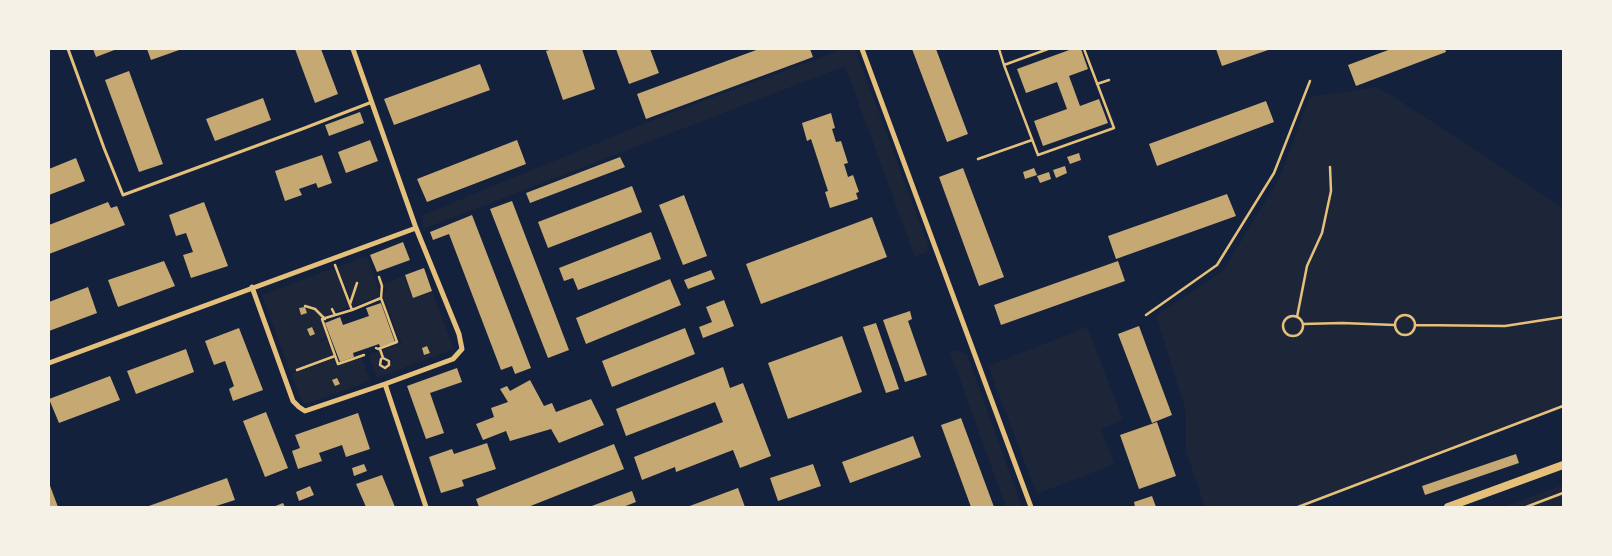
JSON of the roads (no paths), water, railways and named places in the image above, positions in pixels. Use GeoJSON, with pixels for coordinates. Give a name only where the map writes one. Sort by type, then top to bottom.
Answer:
{"type":"FeatureCollection","features":[{"type":"Feature","properties":{"kind":"main road"},"geometry":{"type":"LineString","coordinates":[[1448,507],[1563,465]]}},
{"type":"Feature","properties":{"kind":"street"},"geometry":{"type":"LineString","coordinates":[[252,287],[293,401],[305,411],[453,359],[462,349],[459,334],[416,228],[354,49]]}},
{"type":"Feature","properties":{"kind":"street"},"geometry":{"type":"LineString","coordinates":[[862,49],[1031,507]]}},
{"type":"Feature","properties":{"kind":"street"},"geometry":{"type":"LineString","coordinates":[[49,363],[416,228]]}},
{"type":"Feature","properties":{"kind":"street"},"geometry":{"type":"LineString","coordinates":[[385,384],[426,507]]}},
{"type":"Feature","properties":{"kind":"lane"},"geometry":{"type":"LineString","coordinates":[[68,49],[123,194],[302,130],[373,101]]}}]}
